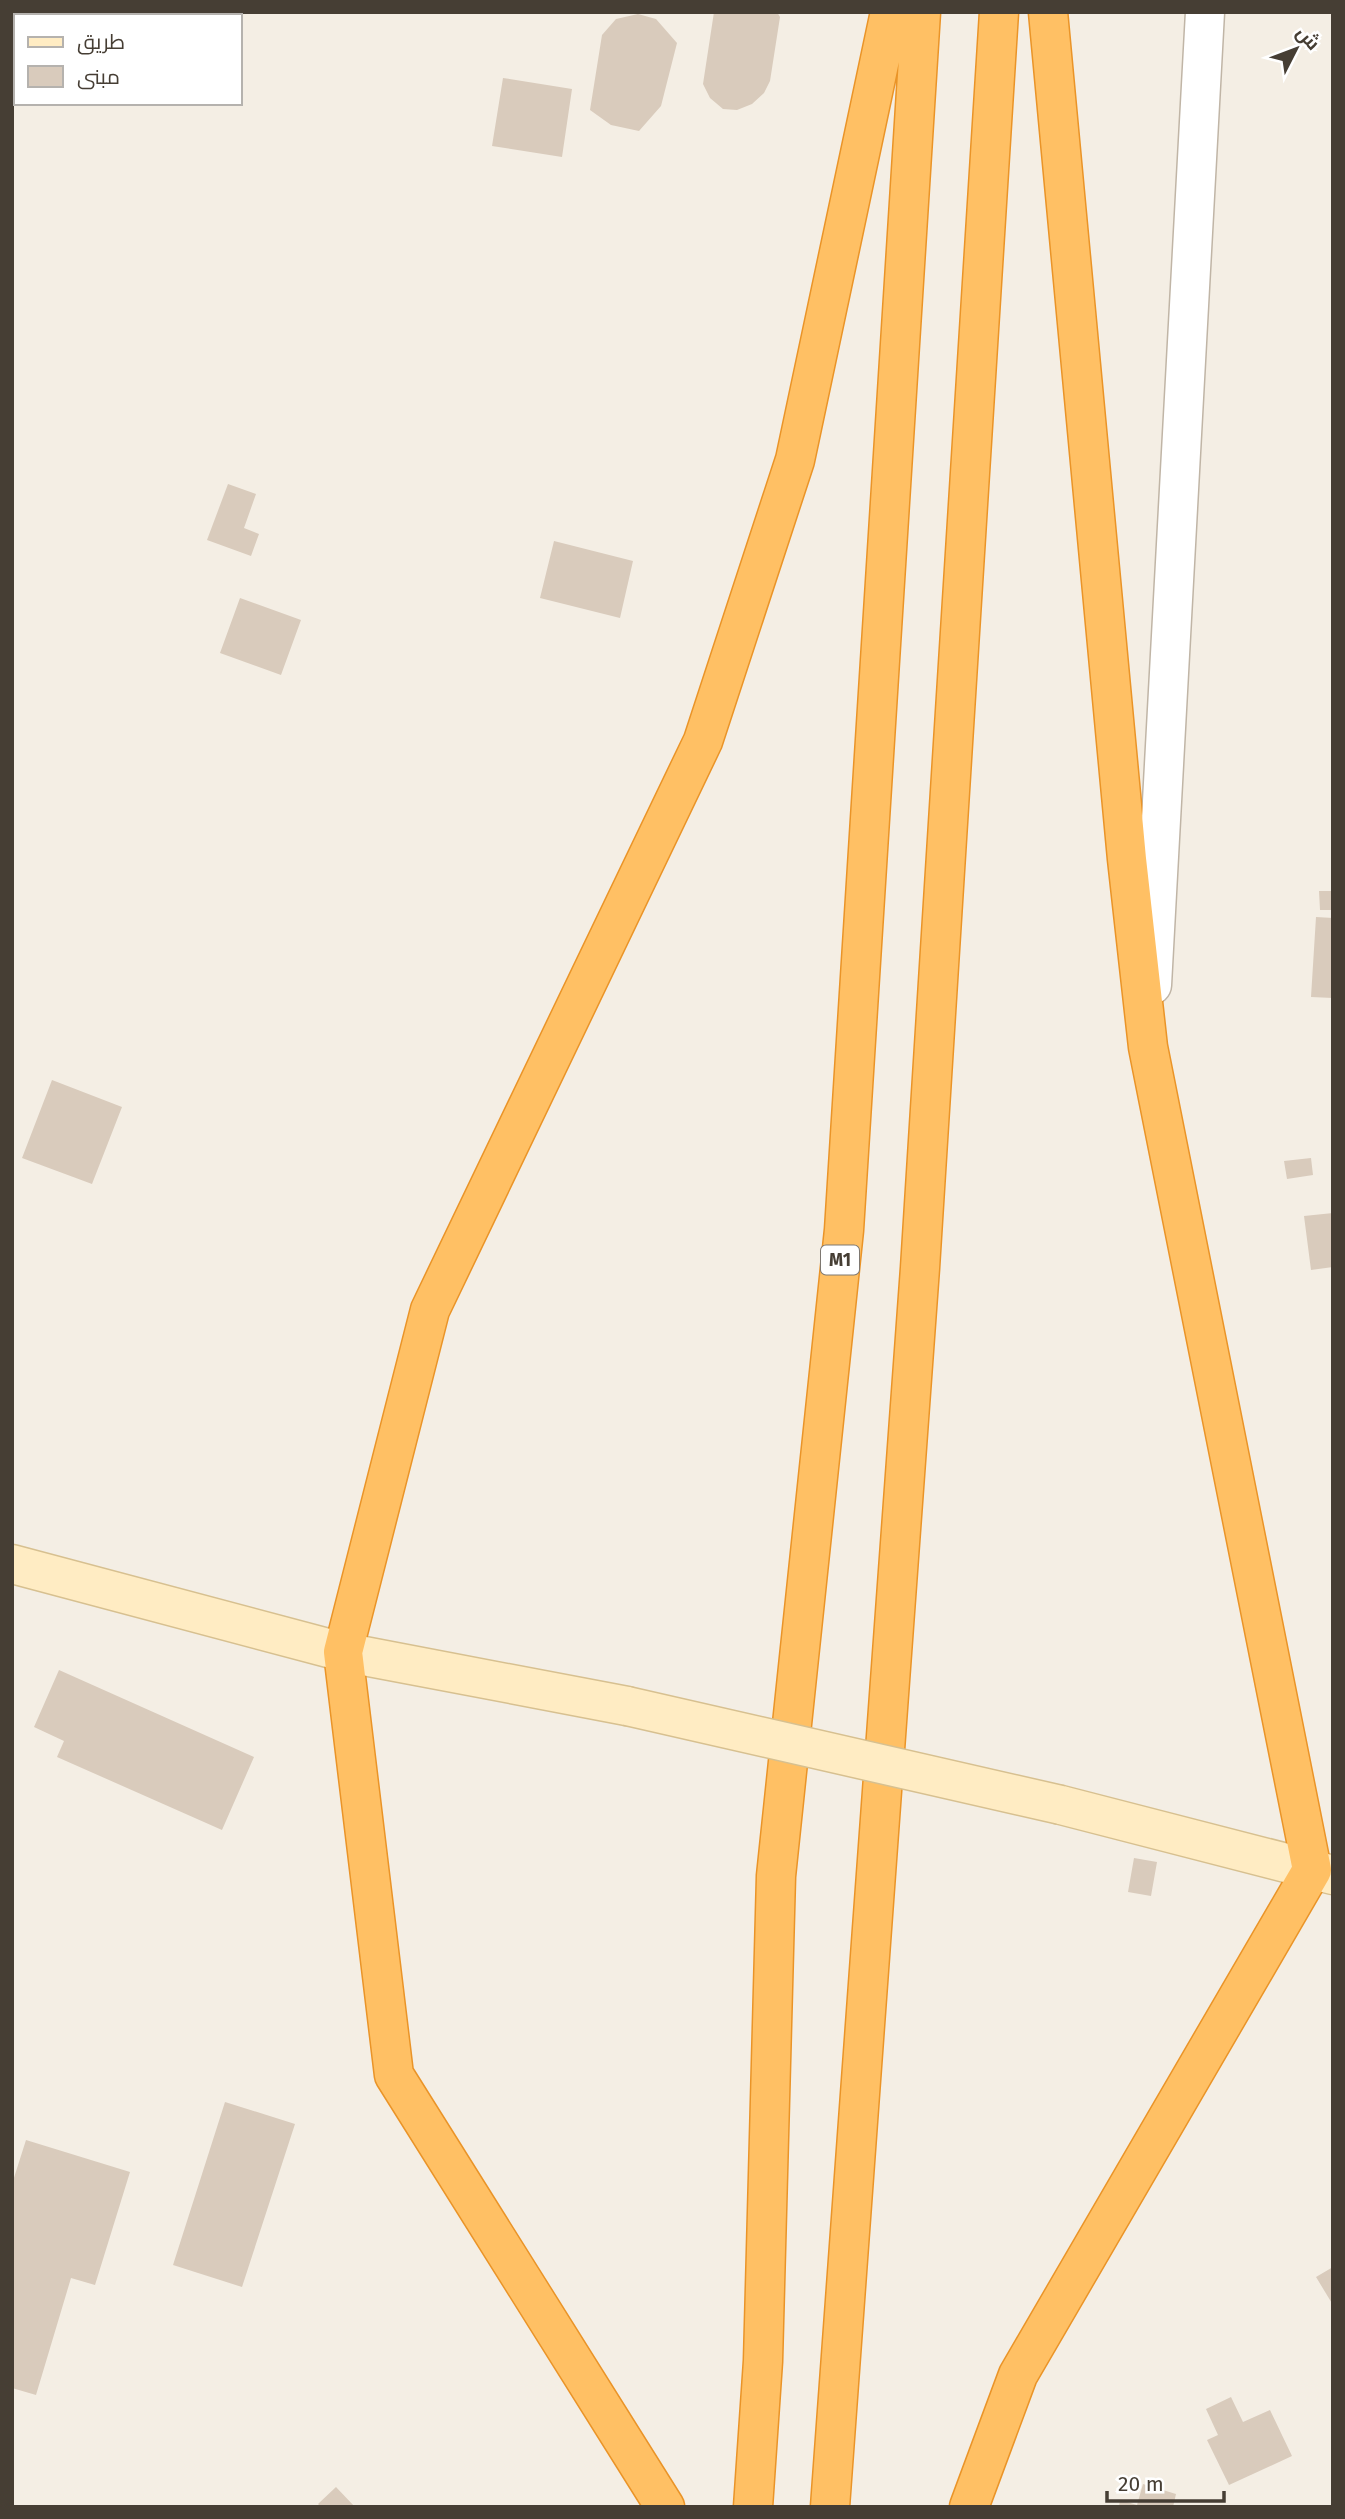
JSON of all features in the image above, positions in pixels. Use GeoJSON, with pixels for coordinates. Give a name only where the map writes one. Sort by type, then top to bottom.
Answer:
{"type":"FeatureCollection","features":[{"type":"Feature","properties":{"kind":"highway"},"geometry":{"type":"LineString","coordinates":[[665,2507],[394,2075],[343,1652],[430,1310],[703,741],[795,460],[890,12]]}},
{"type":"Feature","properties":{"kind":"highway","name":"M1"},"geometry":{"type":"LineString","coordinates":[[752,2507],[763,2361],[776,1876],[844,1230],[921,12]]}},
{"type":"Feature","properties":{"kind":"highway"},"geometry":{"type":"LineString","coordinates":[[830,2507],[919,1282],[999,12]]}},
{"type":"Feature","properties":{"kind":"highway"},"geometry":{"type":"LineString","coordinates":[[970,2507],[1018,2375],[1323,1872],[1148,1047],[1127,859],[1048,12]]}},
{"type":"Feature","properties":{"kind":"main road"},"geometry":{"type":"LineString","coordinates":[[12,1564],[343,1652],[627,1706],[1062,1805],[1323,1872]]}},
{"type":"Feature","properties":{"kind":"street"},"geometry":{"type":"LineString","coordinates":[[1148,1047],[1216,16]]}},
{"type":"Feature","properties":{"kind":"building"},"geometry":{"type":"Polygon","coordinates":[[[714,12],[777,12],[780,17],[770,81],[764,93],[752,104],[737,110],[723,109],[710,98],[703,84],[714,12]]]}},
{"type":"Feature","properties":{"kind":"building"},"geometry":{"type":"Polygon","coordinates":[[[638,14],[656,19],[677,43],[661,106],[639,131],[611,125],[590,110],[602,35],[616,19],[638,14]]]}},
{"type":"Feature","properties":{"kind":"building"},"geometry":{"type":"Polygon","coordinates":[[[503,78],[572,89],[562,157],[492,146],[503,78]]]}},
{"type":"Feature","properties":{"kind":"building"},"geometry":{"type":"Polygon","coordinates":[[[228,484],[256,494],[244,528],[259,534],[251,556],[207,540],[228,484]]]}},
{"type":"Feature","properties":{"kind":"building"},"geometry":{"type":"Polygon","coordinates":[[[554,541],[633,561],[620,618],[540,598],[554,541]]]}},
{"type":"Feature","properties":{"kind":"building"},"geometry":{"type":"Polygon","coordinates":[[[240,598],[301,620],[281,675],[220,653],[240,598]]]}},
{"type":"Feature","properties":{"kind":"building"},"geometry":{"type":"Polygon","coordinates":[[[1319,891],[1333,891],[1333,910],[1320,910],[1319,891]]]}},
{"type":"Feature","properties":{"kind":"building"},"geometry":{"type":"Polygon","coordinates":[[[1316,917],[1333,918],[1333,998],[1311,997],[1316,917]]]}},
{"type":"Feature","properties":{"kind":"building"},"geometry":{"type":"Polygon","coordinates":[[[52,1080],[122,1107],[92,1184],[22,1158],[52,1080]]]}},
{"type":"Feature","properties":{"kind":"building"},"geometry":{"type":"Polygon","coordinates":[[[1311,1158],[1313,1175],[1287,1179],[1284,1161],[1311,1158]]]}},
{"type":"Feature","properties":{"kind":"building"},"geometry":{"type":"Polygon","coordinates":[[[1333,1213],[1333,1267],[1311,1270],[1304,1216],[1333,1213]]]}},
{"type":"Feature","properties":{"kind":"building"},"geometry":{"type":"Polygon","coordinates":[[[59,1670],[254,1757],[222,1830],[57,1757],[64,1741],[34,1727],[59,1670]]]}},
{"type":"Feature","properties":{"kind":"building"},"geometry":{"type":"Polygon","coordinates":[[[1134,1858],[1157,1862],[1151,1896],[1128,1892],[1134,1858]]]}},
{"type":"Feature","properties":{"kind":"building"},"geometry":{"type":"Polygon","coordinates":[[[225,2102],[295,2124],[242,2287],[173,2265],[225,2102]]]}},
{"type":"Feature","properties":{"kind":"building"},"geometry":{"type":"Polygon","coordinates":[[[26,2140],[130,2172],[95,2285],[71,2278],[36,2395],[12,2388],[12,2184],[26,2140]]]}},
{"type":"Feature","properties":{"kind":"building"},"geometry":{"type":"Polygon","coordinates":[[[1333,2267],[1333,2305],[1316,2277],[1333,2267]]]}},
{"type":"Feature","properties":{"kind":"building"},"geometry":{"type":"Polygon","coordinates":[[[1231,2397],[1243,2422],[1270,2410],[1292,2456],[1229,2485],[1207,2440],[1218,2435],[1206,2409],[1231,2397]]]}},
{"type":"Feature","properties":{"kind":"building"},"geometry":{"type":"Polygon","coordinates":[[[1143,2484],[1176,2494],[1173,2507],[1119,2507],[1120,2500],[1137,2505],[1143,2484]]]}},
{"type":"Feature","properties":{"kind":"building"},"geometry":{"type":"Polygon","coordinates":[[[336,2487],[355,2507],[321,2507],[318,2504],[336,2487]]]}}]}
